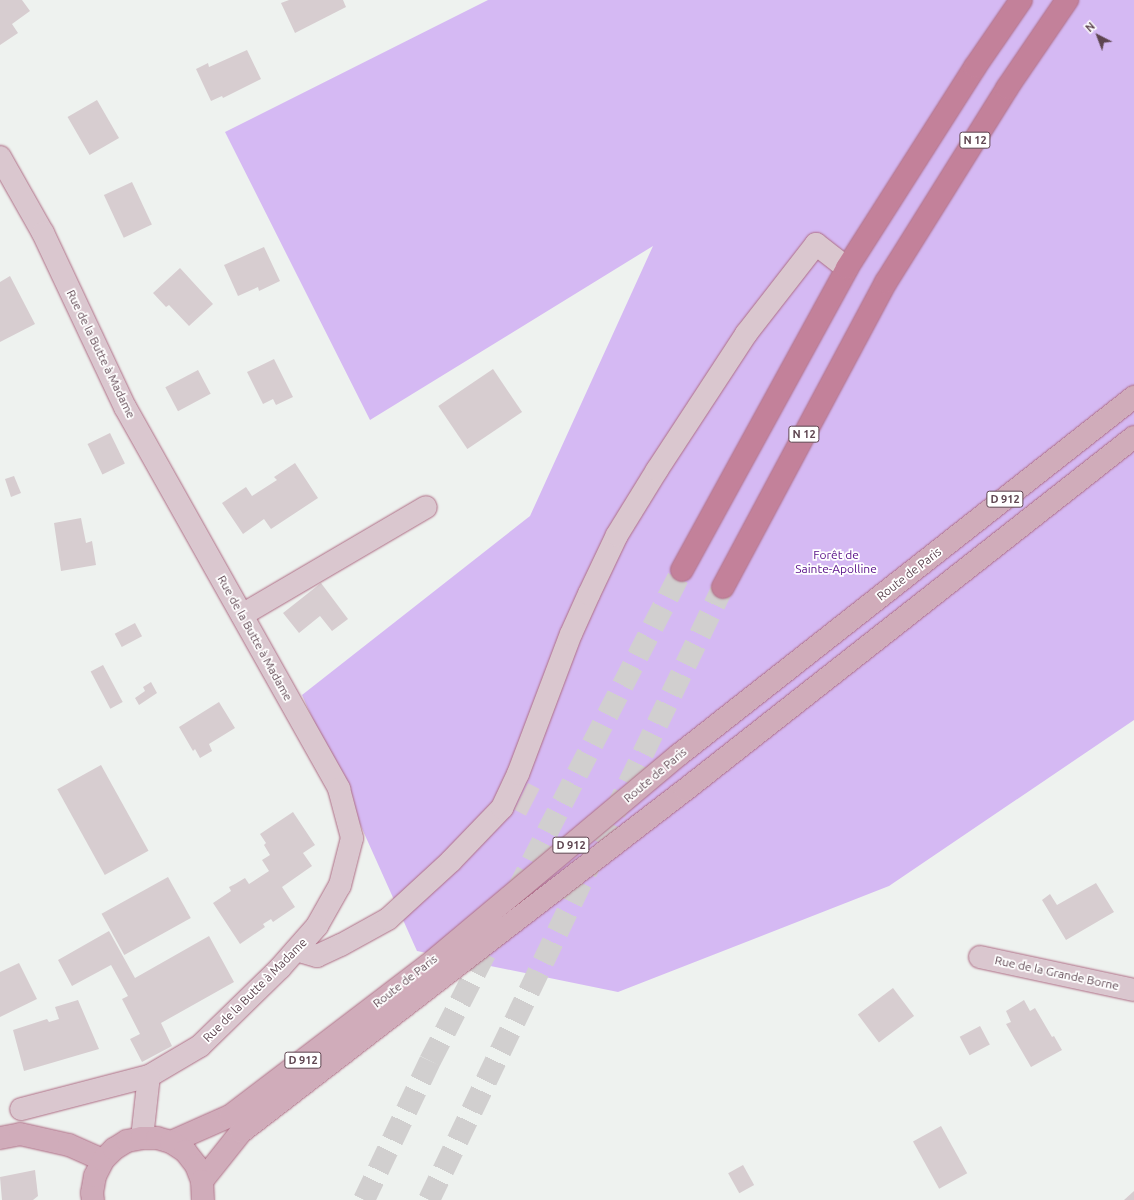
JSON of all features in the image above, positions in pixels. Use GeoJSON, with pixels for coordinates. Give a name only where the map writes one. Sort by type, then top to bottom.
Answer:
{"type":"FeatureCollection","features":[{"type":"Feature","properties":{"kind":"highway"},"geometry":{"type":"LineString","coordinates":[[682,570],[847,268],[975,68],[1022,0]]}},
{"type":"Feature","properties":{"kind":"highway","name":"N 12"},"geometry":{"type":"LineString","coordinates":[[723,587],[886,282],[1007,88],[1067,0]]}},
{"type":"Feature","properties":{"kind":"main road","name":"Route de Paris"},"geometry":{"type":"LineString","coordinates":[[171,1142],[230,1116],[427,966],[680,754],[1134,397]]}},
{"type":"Feature","properties":{"kind":"main road","name":"Route de Paris"},"geometry":{"type":"LineString","coordinates":[[203,1191],[241,1132],[685,790],[1134,438]]}},
{"type":"Feature","properties":{"kind":"main road"},"geometry":{"type":"LineString","coordinates":[[0,1138],[20,1134],[69,1145],[103,1160]]}},
{"type":"Feature","properties":{"kind":"main road"},"geometry":{"type":"LineString","coordinates":[[93,1200],[92,1193],[95,1176],[103,1160],[114,1149],[127,1141],[142,1138],[157,1138],[171,1142],[185,1151],[196,1165],[203,1191]]}},
{"type":"Feature","properties":{"kind":"street","name":"Rue de la Butte à Madame"},"geometry":{"type":"LineString","coordinates":[[0,157],[43,233],[125,406],[339,789],[352,838],[340,885],[317,926],[296,950],[200,1046],[150,1076],[21,1108]]}},
{"type":"Feature","properties":{"kind":"street"},"geometry":{"type":"LineString","coordinates":[[296,950],[316,956],[341,946],[388,920],[451,861],[502,808],[518,774],[571,634],[589,594],[617,535],[657,470],[746,334],[816,244],[847,268]]}},
{"type":"Feature","properties":{"kind":"street"},"geometry":{"type":"LineString","coordinates":[[242,615],[426,507]]}},
{"type":"Feature","properties":{"kind":"street","name":"Rue de la Grande Borne"},"geometry":{"type":"LineString","coordinates":[[980,956],[1134,990]]}},
{"type":"Feature","properties":{"kind":"street"},"geometry":{"type":"LineString","coordinates":[[142,1138],[150,1076]]}},
{"type":"Feature","properties":{"kind":"green space","name":"Forêt de Sainte-Apolline"},"geometry":{"type":"Polygon","coordinates":[[[488,0],[1134,0],[1134,720],[889,886],[618,992],[417,951],[302,695],[530,516],[653,246],[370,420],[225,132],[488,0]]]}},
{"type":"Feature","properties":{"kind":"building"},"geometry":{"type":"Polygon","coordinates":[[[0,0],[22,0],[30,11],[12,24],[18,33],[0,45],[0,0]]]}},
{"type":"Feature","properties":{"kind":"building"},"geometry":{"type":"Polygon","coordinates":[[[289,0],[343,0],[346,7],[295,33],[281,3],[289,0]]]}},
{"type":"Feature","properties":{"kind":"building"},"geometry":{"type":"Polygon","coordinates":[[[247,50],[261,79],[223,98],[222,96],[211,101],[196,69],[208,63],[209,67],[247,50]]]}},
{"type":"Feature","properties":{"kind":"building"},"geometry":{"type":"Polygon","coordinates":[[[97,100],[119,138],[90,155],[68,117],[97,100]]]}},
{"type":"Feature","properties":{"kind":"building"},"geometry":{"type":"Polygon","coordinates":[[[132,182],[152,225],[124,238],[104,195],[132,182]]]}},
{"type":"Feature","properties":{"kind":"building"},"geometry":{"type":"Polygon","coordinates":[[[264,247],[280,281],[259,291],[258,287],[238,296],[224,265],[264,247]]]}},
{"type":"Feature","properties":{"kind":"building"},"geometry":{"type":"Polygon","coordinates":[[[180,268],[213,304],[189,326],[169,305],[166,307],[153,293],[180,268]]]}},
{"type":"Feature","properties":{"kind":"building"},"geometry":{"type":"Polygon","coordinates":[[[10,276],[35,324],[0,342],[0,282],[10,276]]]}},
{"type":"Feature","properties":{"kind":"building"},"geometry":{"type":"Polygon","coordinates":[[[274,359],[293,397],[276,405],[273,399],[263,404],[247,372],[274,359]]]}},
{"type":"Feature","properties":{"kind":"building"},"geometry":{"type":"Polygon","coordinates":[[[493,369],[522,412],[467,449],[438,406],[493,369]]]}},
{"type":"Feature","properties":{"kind":"building"},"geometry":{"type":"Polygon","coordinates":[[[198,370],[211,394],[178,411],[165,387],[198,370]]]}},
{"type":"Feature","properties":{"kind":"building"},"geometry":{"type":"Polygon","coordinates":[[[110,433],[125,464],[102,475],[88,444],[110,433]]]}},
{"type":"Feature","properties":{"kind":"building"},"geometry":{"type":"Polygon","coordinates":[[[295,463],[318,498],[271,529],[264,519],[243,534],[222,503],[246,487],[252,496],[277,480],[274,477],[295,463]]]}},
{"type":"Feature","properties":{"kind":"building"},"geometry":{"type":"Polygon","coordinates":[[[14,476],[21,493],[11,497],[5,479],[14,476]]]}},
{"type":"Feature","properties":{"kind":"building"},"geometry":{"type":"Polygon","coordinates":[[[81,518],[86,543],[92,541],[96,565],[61,571],[54,523],[81,518]]]}},
{"type":"Feature","properties":{"kind":"building"},"geometry":{"type":"Polygon","coordinates":[[[321,583],[348,619],[332,631],[320,616],[299,633],[283,613],[321,583]]]}},
{"type":"Feature","properties":{"kind":"building"},"geometry":{"type":"Polygon","coordinates":[[[135,623],[142,636],[122,647],[115,634],[135,623]]]}},
{"type":"Feature","properties":{"kind":"building"},"geometry":{"type":"Polygon","coordinates":[[[103,665],[123,702],[110,709],[91,672],[103,665]]]}},
{"type":"Feature","properties":{"kind":"building"},"geometry":{"type":"Polygon","coordinates":[[[151,682],[157,693],[139,705],[135,698],[145,691],[143,687],[151,682]]]}},
{"type":"Feature","properties":{"kind":"building"},"geometry":{"type":"Polygon","coordinates":[[[219,702],[235,728],[209,744],[212,751],[200,758],[195,749],[193,751],[179,727],[219,702]]]}},
{"type":"Feature","properties":{"kind":"building"},"geometry":{"type":"Polygon","coordinates":[[[101,765],[149,851],[105,875],[57,789],[101,765]]]}},
{"type":"Feature","properties":{"kind":"building"},"geometry":{"type":"Polygon","coordinates":[[[528,783],[540,789],[526,816],[514,810],[528,783]]]}},
{"type":"Feature","properties":{"kind":"building"},"geometry":{"type":"Polygon","coordinates":[[[293,812],[315,845],[303,853],[312,866],[282,887],[295,907],[273,922],[271,919],[263,924],[265,927],[240,944],[213,903],[231,891],[229,887],[245,878],[249,884],[269,871],[262,860],[270,855],[264,845],[266,843],[260,834],[293,812]]]}},
{"type":"Feature","properties":{"kind":"building"},"geometry":{"type":"Polygon","coordinates":[[[168,877],[191,918],[124,955],[102,914],[168,877]]]}},
{"type":"Feature","properties":{"kind":"building"},"geometry":{"type":"Polygon","coordinates":[[[1096,883],[1114,912],[1066,940],[1042,900],[1050,894],[1057,905],[1096,883]]]}},
{"type":"Feature","properties":{"kind":"building"},"geometry":{"type":"Polygon","coordinates":[[[109,931],[135,978],[209,936],[234,982],[161,1023],[172,1046],[142,1062],[130,1039],[140,1034],[122,999],[128,996],[111,965],[72,986],[58,960],[109,931]]]}},
{"type":"Feature","properties":{"kind":"building"},"geometry":{"type":"Polygon","coordinates":[[[19,963],[37,999],[0,1017],[0,972],[19,963]]]}},
{"type":"Feature","properties":{"kind":"building"},"geometry":{"type":"Polygon","coordinates":[[[893,988],[914,1016],[879,1042],[858,1014],[893,988]]]}},
{"type":"Feature","properties":{"kind":"building"},"geometry":{"type":"Polygon","coordinates":[[[78,1000],[99,1049],[24,1071],[13,1030],[47,1019],[49,1022],[59,1019],[55,1007],[78,1000]]]}},
{"type":"Feature","properties":{"kind":"building"},"geometry":{"type":"Polygon","coordinates":[[[1024,1000],[1030,1011],[1035,1008],[1052,1037],[1054,1036],[1062,1050],[1031,1067],[1006,1024],[1011,1022],[1006,1011],[1024,1000]]]}},
{"type":"Feature","properties":{"kind":"building"},"geometry":{"type":"Polygon","coordinates":[[[980,1026],[990,1045],[970,1055],[960,1037],[980,1026]]]}},
{"type":"Feature","properties":{"kind":"building"},"geometry":{"type":"Polygon","coordinates":[[[941,1126],[967,1173],[939,1189],[913,1142],[941,1126]]]}},
{"type":"Feature","properties":{"kind":"building"},"geometry":{"type":"Polygon","coordinates":[[[743,1165],[754,1185],[739,1193],[728,1173],[743,1165]]]}},
{"type":"Feature","properties":{"kind":"building"},"geometry":{"type":"Polygon","coordinates":[[[35,1170],[38,1196],[33,1200],[2,1200],[0,1177],[35,1170]]]}},
{"type":"Feature","properties":{"kind":"building"},"geometry":{"type":"Polygon","coordinates":[[[1134,1191],[1134,1200],[1124,1200],[1134,1191]]]}},
{"type":"Feature","properties":{"kind":"tunnel"},"geometry":{"type":"LineString","coordinates":[[517,891],[682,570]]}},
{"type":"Feature","properties":{"kind":"tunnel"},"geometry":{"type":"LineString","coordinates":[[429,1200],[723,587]]}},
{"type":"Feature","properties":{"kind":"tunnel"},"geometry":{"type":"LineString","coordinates":[[364,1200],[430,1061],[495,934]]}}]}
